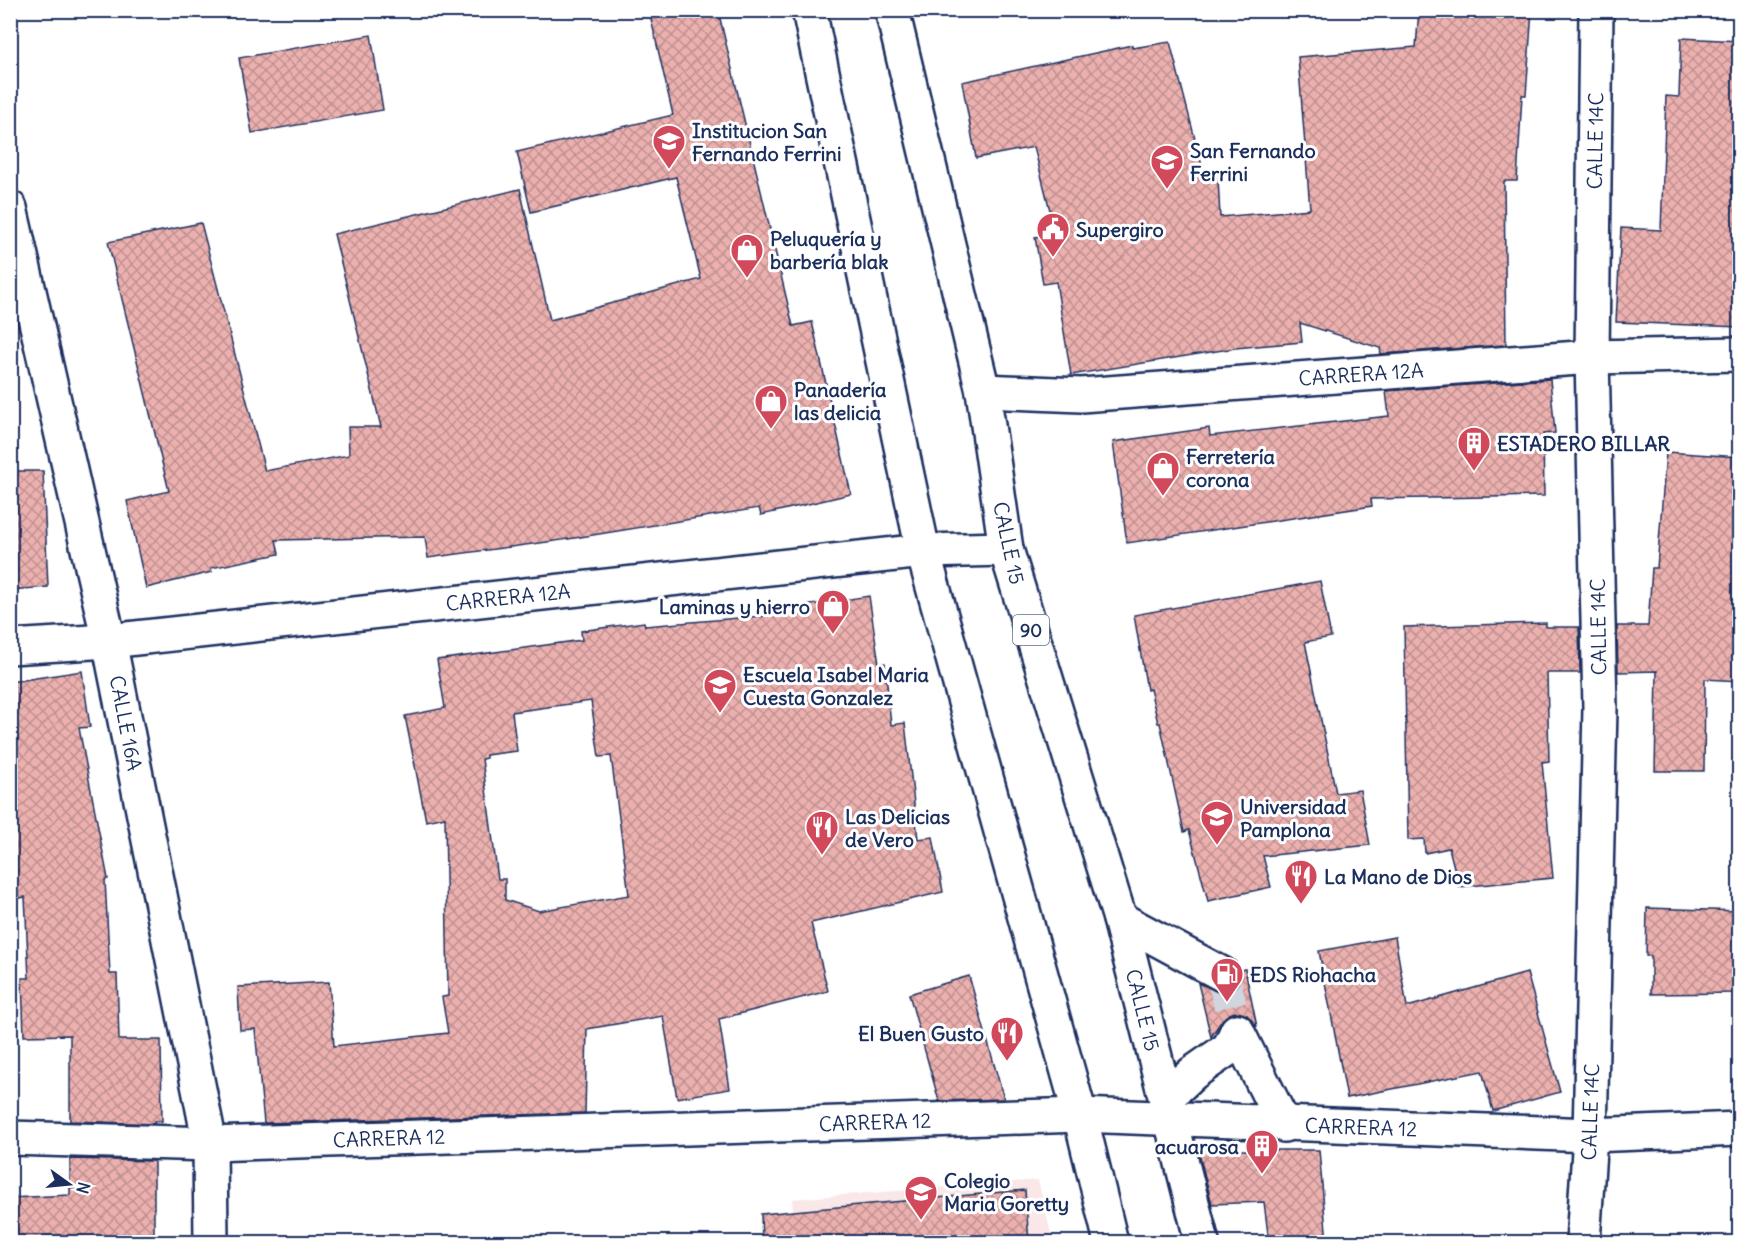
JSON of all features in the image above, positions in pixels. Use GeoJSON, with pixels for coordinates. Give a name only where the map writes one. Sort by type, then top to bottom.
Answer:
{"type":"FeatureCollection","features":[{"type":"Feature","properties":{"kind":"main road"},"geometry":{"type":"LineString","coordinates":[[809,10],[923,551],[1080,1115],[1111,1242]]}},
{"type":"Feature","properties":{"kind":"main road","name":"CALLE 15"},"geometry":{"type":"LineString","coordinates":[[892,10],[983,391],[1006,549],[1119,919],[1202,1242]]}},
{"type":"Feature","properties":{"kind":"main road","name":"CALLE 14C"},"geometry":{"type":"LineString","coordinates":[[1583,1242],[1590,1135],[1600,708],[1592,357],[1596,10]]}},
{"type":"Feature","properties":{"kind":"main road","name":"CALLE 16A"},"geometry":{"type":"LineString","coordinates":[[10,208],[109,641],[210,1144],[211,1242]]}},
{"type":"Feature","properties":{"kind":"main road","name":"CARRERA 12A"},"geometry":{"type":"LineString","coordinates":[[983,391],[1081,395],[1592,357],[1740,354]]}},
{"type":"Feature","properties":{"kind":"main road","name":"CARRERA 12A"},"geometry":{"type":"LineString","coordinates":[[10,647],[109,641],[923,551],[1006,549]]}},
{"type":"Feature","properties":{"kind":"main road"},"geometry":{"type":"LineString","coordinates":[[1119,919],[1222,974]]}},
{"type":"Feature","properties":{"kind":"main road"},"geometry":{"type":"LineString","coordinates":[[1169,1109],[1193,1073],[1229,1048],[1237,1031],[1284,1125]]}},
{"type":"Feature","properties":{"kind":"main road","name":"CARRERA 12"},"geometry":{"type":"LineString","coordinates":[[10,1138],[210,1144],[1080,1115],[1169,1109],[1284,1125],[1590,1135],[1740,1129]]}},
{"type":"Feature","properties":{"kind":"shaded area","name":"Colegio Maria Goretty"},"geometry":{"type":"Polygon","coordinates":[[[1038,1180],[1053,1242],[796,1242],[792,1199],[1038,1180]]]}},
{"type":"Feature","properties":{"kind":"building"},"geometry":{"type":"Polygon","coordinates":[[[649,10],[718,10],[793,326],[812,322],[851,494],[761,515],[759,508],[562,540],[428,558],[425,537],[276,540],[279,554],[211,568],[212,572],[146,588],[127,501],[169,491],[108,242],[201,223],[265,471],[349,455],[348,427],[381,427],[334,234],[520,189],[550,320],[701,279],[676,177],[531,212],[517,152],[673,115],[649,10]]]}},
{"type":"Feature","properties":{"kind":"building"},"geometry":{"type":"Polygon","coordinates":[[[1419,10],[1532,10],[1526,95],[1522,95],[1517,181],[1504,181],[1506,345],[1381,354],[1380,348],[1300,323],[1302,342],[1235,348],[1071,375],[1056,282],[1043,284],[1035,237],[1056,234],[1034,147],[976,158],[962,82],[1132,45],[1132,48],[1170,42],[1205,178],[1218,178],[1220,217],[1310,209],[1298,57],[1416,47],[1419,10]]]}},
{"type":"Feature","properties":{"kind":"building"},"geometry":{"type":"Polygon","coordinates":[[[371,35],[383,110],[252,133],[239,58],[371,35]]]}},
{"type":"Feature","properties":{"kind":"building"},"geometry":{"type":"Polygon","coordinates":[[[1681,38],[1740,41],[1740,327],[1616,322],[1621,228],[1661,230],[1666,96],[1679,97],[1681,38]]]}},
{"type":"Feature","properties":{"kind":"building"},"geometry":{"type":"Polygon","coordinates":[[[1550,379],[1555,433],[1543,434],[1544,496],[1371,499],[1372,506],[1127,543],[1113,442],[1209,428],[1210,436],[1389,416],[1386,391],[1550,379]]]}},
{"type":"Feature","properties":{"kind":"building"},"geometry":{"type":"Polygon","coordinates":[[[1666,452],[1740,457],[1740,681],[1705,679],[1704,771],[1655,771],[1657,671],[1618,672],[1617,626],[1648,626],[1652,568],[1657,568],[1666,452]]]}},
{"type":"Feature","properties":{"kind":"building"},"geometry":{"type":"Polygon","coordinates":[[[10,471],[43,471],[48,587],[10,590],[10,471]]]}},
{"type":"Feature","properties":{"kind":"building"},"geometry":{"type":"Polygon","coordinates":[[[1320,581],[1331,637],[1305,642],[1336,793],[1360,790],[1370,845],[1263,856],[1271,887],[1208,901],[1189,830],[1184,832],[1160,723],[1158,723],[1150,689],[1147,690],[1134,615],[1320,581]]]}},
{"type":"Feature","properties":{"kind":"building"},"geometry":{"type":"Polygon","coordinates":[[[869,596],[879,664],[885,663],[891,725],[905,723],[918,839],[933,837],[943,892],[811,923],[828,991],[719,1019],[730,1089],[677,1098],[663,1016],[587,1029],[585,1113],[264,1123],[255,1029],[240,1030],[238,987],[329,982],[334,1046],[448,1033],[442,997],[448,996],[445,817],[426,821],[405,716],[445,708],[437,660],[582,640],[581,631],[644,622],[645,626],[785,614],[784,609],[869,596]],[[591,701],[512,712],[517,751],[486,755],[486,758],[482,759],[498,879],[505,879],[505,900],[539,911],[629,895],[611,756],[599,757],[591,701]]]}},
{"type":"Feature","properties":{"kind":"building"},"geometry":{"type":"Polygon","coordinates":[[[1546,623],[1546,627],[1579,627],[1580,673],[1547,673],[1549,761],[1542,762],[1553,878],[1459,887],[1449,848],[1425,853],[1424,839],[1408,840],[1404,627],[1546,623]]]}},
{"type":"Feature","properties":{"kind":"building"},"geometry":{"type":"Polygon","coordinates":[[[82,671],[90,727],[79,728],[108,879],[105,880],[110,974],[117,974],[119,1040],[161,1040],[162,1121],[154,1121],[154,1124],[70,1121],[70,1035],[24,1036],[22,978],[29,978],[25,897],[10,900],[10,682],[82,671]]]}},
{"type":"Feature","properties":{"kind":"building"},"geometry":{"type":"Polygon","coordinates":[[[1647,908],[1740,911],[1740,993],[1651,994],[1651,956],[1646,956],[1647,908]]]}},
{"type":"Feature","properties":{"kind":"building"},"geometry":{"type":"Polygon","coordinates":[[[1395,937],[1407,1007],[1527,973],[1560,1092],[1493,1111],[1482,1071],[1347,1098],[1319,951],[1395,937]]]}},
{"type":"Feature","properties":{"kind":"building"},"geometry":{"type":"Polygon","coordinates":[[[1245,969],[1257,1027],[1247,1015],[1235,1012],[1222,1020],[1211,1037],[1198,983],[1222,993],[1231,990],[1239,982],[1240,970],[1245,969]]]}},
{"type":"Feature","properties":{"kind":"building"},"geometry":{"type":"Polygon","coordinates":[[[969,976],[1004,1099],[939,1101],[909,994],[969,976]]]}},
{"type":"Feature","properties":{"kind":"building","name":"acuarosa"},"geometry":{"type":"Polygon","coordinates":[[[1198,1150],[1319,1150],[1327,1242],[1269,1242],[1264,1202],[1212,1204],[1198,1150]]]}},
{"type":"Feature","properties":{"kind":"building"},"geometry":{"type":"Polygon","coordinates":[[[70,1159],[154,1161],[154,1242],[10,1242],[10,1198],[70,1195],[70,1159]]]}},
{"type":"Feature","properties":{"kind":"building","name":"Colegio Maria Goretty"},"geometry":{"type":"Polygon","coordinates":[[[1025,1190],[1029,1242],[762,1242],[761,1214],[1025,1190]]]}},
{"type":"Feature","properties":{"kind":"tunnel"},"geometry":{"type":"LineString","coordinates":[[1222,974],[1237,1031]]}},
{"type":"Feature","properties":{"kind":"place","name":"Institucion San Fernando Ferrini"},"geometry":{"type":"Point","coordinates":[669,170]}},
{"type":"Feature","properties":{"kind":"place","name":"San Fernando Ferrini"},"geometry":{"type":"Point","coordinates":[1167,190]}},
{"type":"Feature","properties":{"kind":"place","name":"Supergiro"},"geometry":{"type":"Point","coordinates":[1053,258]}},
{"type":"Feature","properties":{"kind":"place","name":"Peluquería y barbería blak"},"geometry":{"type":"Point","coordinates":[747,279]}},
{"type":"Feature","properties":{"kind":"place","name":"Panadería las delicia"},"geometry":{"type":"Point","coordinates":[771,430]}},
{"type":"Feature","properties":{"kind":"place","name":"ESTADERO BILLAR"},"geometry":{"type":"Point","coordinates":[1474,472]}},
{"type":"Feature","properties":{"kind":"place","name":"Ferretería corona"},"geometry":{"type":"Point","coordinates":[1163,497]}},
{"type":"Feature","properties":{"kind":"place","name":"Laminas y hierro"},"geometry":{"type":"Point","coordinates":[833,635]}},
{"type":"Feature","properties":{"kind":"place","name":"Escuela Isabel Maria Cuesta Gonzalez"},"geometry":{"type":"Point","coordinates":[720,714]}},
{"type":"Feature","properties":{"kind":"place","name":"Universidad Pamplona"},"geometry":{"type":"Point","coordinates":[1217,846]}},
{"type":"Feature","properties":{"kind":"place","name":"Las Delicias de Vero"},"geometry":{"type":"Point","coordinates":[822,856]}},
{"type":"Feature","properties":{"kind":"place","name":"La Mano de Dios"},"geometry":{"type":"Point","coordinates":[1301,905]}},
{"type":"Feature","properties":{"kind":"place","name":"EDS Riohacha"},"geometry":{"type":"Point","coordinates":[1227,1003]}},
{"type":"Feature","properties":{"kind":"place","name":"El Buen Gusto"},"geometry":{"type":"Point","coordinates":[1007,1062]}},
{"type":"Feature","properties":{"kind":"place","name":"acuarosa"},"geometry":{"type":"Point","coordinates":[1262,1175]}},
{"type":"Feature","properties":{"kind":"place","name":"Colegio Maria Goretty"},"geometry":{"type":"Point","coordinates":[921,1221]}}]}
